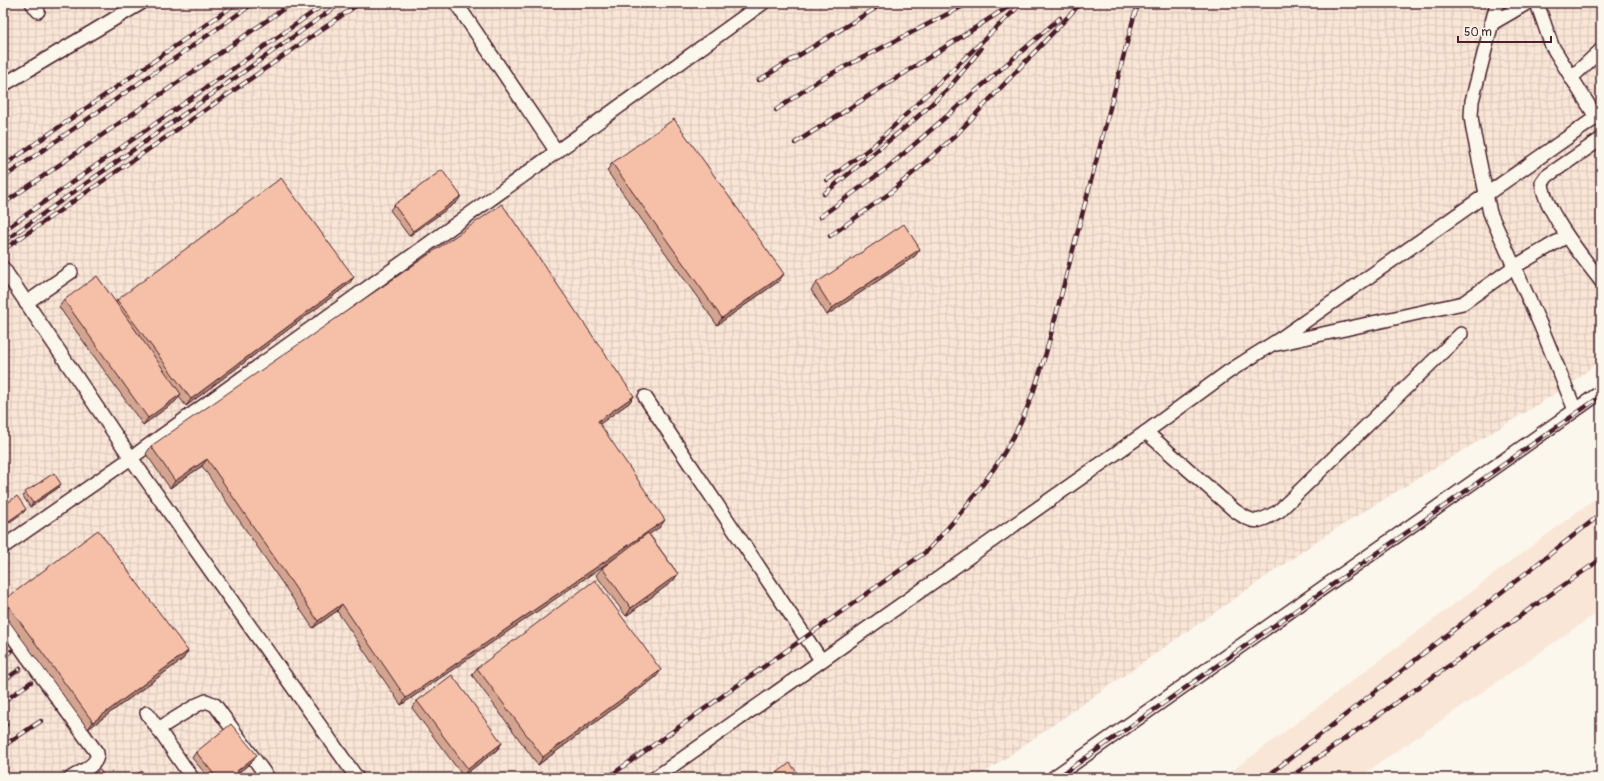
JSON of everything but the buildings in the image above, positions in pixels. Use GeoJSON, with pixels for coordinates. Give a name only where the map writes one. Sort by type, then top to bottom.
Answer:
{"type":"FeatureCollection","features":[{"type":"Feature","properties":{"kind":"lane"},"geometry":{"type":"LineString","coordinates":[[3,85],[141,3]]}},
{"type":"Feature","properties":{"kind":"lane"},"geometry":{"type":"LineString","coordinates":[[456,3],[557,152]]}},
{"type":"Feature","properties":{"kind":"lane"},"geometry":{"type":"LineString","coordinates":[[3,547],[131,458],[763,3]]}},
{"type":"Feature","properties":{"kind":"lane"},"geometry":{"type":"LineString","coordinates":[[1497,3],[1472,101],[1471,116],[1486,195],[1490,213],[1540,324],[1575,410]]}},
{"type":"Feature","properties":{"kind":"lane"},"geometry":{"type":"LineString","coordinates":[[1491,24],[1527,3]]}},
{"type":"Feature","properties":{"kind":"lane"},"geometry":{"type":"LineString","coordinates":[[655,778],[1146,432],[1228,372],[1269,346],[1598,116],[1571,78],[1552,46],[1537,3]]}},
{"type":"Feature","properties":{"kind":"lane"},"geometry":{"type":"LineString","coordinates":[[1571,78],[1601,50]]}},
{"type":"Feature","properties":{"kind":"lane"},"geometry":{"type":"LineString","coordinates":[[1601,139],[1547,176],[1542,183],[1544,194],[1566,236],[1601,281]]}},
{"type":"Feature","properties":{"kind":"lane"},"geometry":{"type":"LineString","coordinates":[[1269,346],[1463,303],[1514,267],[1566,236]]}},
{"type":"Feature","properties":{"kind":"lane"},"geometry":{"type":"LineString","coordinates":[[3,268],[131,458],[357,778]]}},
{"type":"Feature","properties":{"kind":"lane"},"geometry":{"type":"LineString","coordinates":[[26,303],[71,272]]}},
{"type":"Feature","properties":{"kind":"lane"},"geometry":{"type":"LineString","coordinates":[[1146,432],[1234,510],[1249,521],[1263,519],[1279,511],[1461,334]]}},
{"type":"Feature","properties":{"kind":"lane"},"geometry":{"type":"LineString","coordinates":[[1053,778],[1601,392]]}},
{"type":"Feature","properties":{"kind":"lane"},"geometry":{"type":"LineString","coordinates":[[645,397],[821,660]]}},
{"type":"Feature","properties":{"kind":"lane"},"geometry":{"type":"LineString","coordinates":[[3,623],[97,753],[95,762],[71,778]]}},
{"type":"Feature","properties":{"kind":"lane"},"geometry":{"type":"LineString","coordinates":[[158,729],[206,701],[215,705],[268,778]]}},
{"type":"Feature","properties":{"kind":"lane"},"geometry":{"type":"LineString","coordinates":[[147,713],[192,778]]}},
{"type":"Feature","properties":{"kind":"shaded area"},"geometry":{"type":"Polygon","coordinates":[[[3,3],[1601,3],[1601,359],[1574,382],[1326,535],[977,778],[3,778],[3,3]]]}},
{"type":"Feature","properties":{"kind":"shaded area"},"geometry":{"type":"Polygon","coordinates":[[[1601,494],[1601,610],[1358,778],[1223,778],[1601,494]]]}},
{"type":"Feature","properties":{"kind":"railway"},"geometry":{"type":"LineString","coordinates":[[3,166],[237,3]]}},
{"type":"Feature","properties":{"kind":"railway"},"geometry":{"type":"LineString","coordinates":[[3,178],[254,3]]}},
{"type":"Feature","properties":{"kind":"railway"},"geometry":{"type":"LineString","coordinates":[[3,204],[292,3]]}},
{"type":"Feature","properties":{"kind":"railway"},"geometry":{"type":"LineString","coordinates":[[3,231],[326,3]]}},
{"type":"Feature","properties":{"kind":"railway"},"geometry":{"type":"LineString","coordinates":[[3,242],[341,3]]}},
{"type":"Feature","properties":{"kind":"railway"},"geometry":{"type":"LineString","coordinates":[[3,250],[360,3]]}},
{"type":"Feature","properties":{"kind":"railway"},"geometry":{"type":"LineString","coordinates":[[759,80],[879,6],[888,3]]}},
{"type":"Feature","properties":{"kind":"railway"},"geometry":{"type":"LineString","coordinates":[[776,110],[819,80],[969,3]]}},
{"type":"Feature","properties":{"kind":"railway"},"geometry":{"type":"LineString","coordinates":[[795,143],[1014,3]]}},
{"type":"Feature","properties":{"kind":"railway"},"geometry":{"type":"LineString","coordinates":[[827,180],[873,146],[1022,3]]}},
{"type":"Feature","properties":{"kind":"railway"},"geometry":{"type":"LineString","coordinates":[[830,236],[890,193],[955,136],[1081,3]]}},
{"type":"Feature","properties":{"kind":"railway"},"geometry":{"type":"LineString","coordinates":[[607,778],[927,551],[983,484],[1008,447],[1018,428],[1035,387],[1046,353],[1134,16],[1139,3]]}},
{"type":"Feature","properties":{"kind":"railway"},"geometry":{"type":"LineString","coordinates":[[820,217],[887,168],[1060,18]]}},
{"type":"Feature","properties":{"kind":"railway"},"geometry":{"type":"LineString","coordinates":[[824,194],[914,120],[948,89],[981,49]]}},
{"type":"Feature","properties":{"kind":"railway"},"geometry":{"type":"LineString","coordinates":[[1057,778],[1601,396]]}},
{"type":"Feature","properties":{"kind":"railway"},"geometry":{"type":"LineString","coordinates":[[1265,778],[1601,514]]}},
{"type":"Feature","properties":{"kind":"railway"},"geometry":{"type":"LineString","coordinates":[[1289,778],[1601,559]]}},
{"type":"Feature","properties":{"kind":"railway"},"geometry":{"type":"LineString","coordinates":[[3,657],[11,651]]}},
{"type":"Feature","properties":{"kind":"railway"},"geometry":{"type":"LineString","coordinates":[[3,681],[20,669]]}},
{"type":"Feature","properties":{"kind":"railway"},"geometry":{"type":"LineString","coordinates":[[3,702],[31,682]]}},
{"type":"Feature","properties":{"kind":"railway"},"geometry":{"type":"LineString","coordinates":[[3,746],[41,721]]}},
{"type":"Feature","properties":{"kind":"railway"},"geometry":{"type":"LineString","coordinates":[[3,728],[6,725]]}}]}
